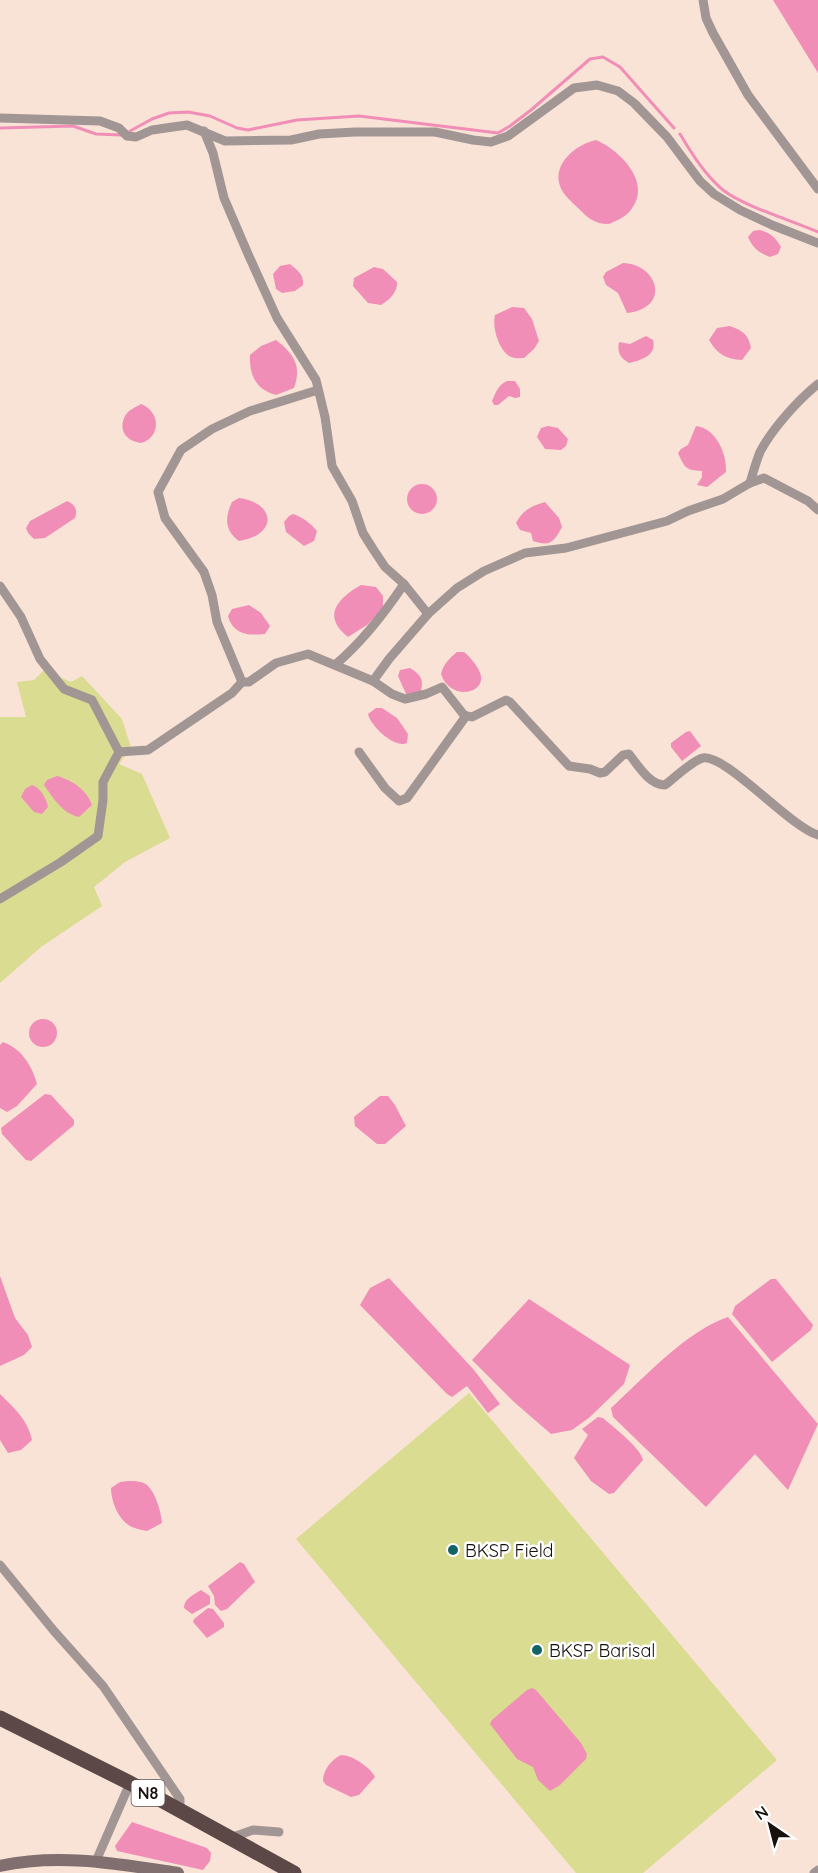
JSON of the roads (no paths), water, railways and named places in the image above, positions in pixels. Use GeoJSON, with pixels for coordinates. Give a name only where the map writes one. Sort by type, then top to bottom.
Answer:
{"type":"FeatureCollection","features":[{"type":"Feature","properties":{"kind":"highway","name":"N8"},"geometry":{"type":"LineString","coordinates":[[0,1718],[130,1783],[294,1873]]}},
{"type":"Feature","properties":{"kind":"main road"},"geometry":{"type":"LineString","coordinates":[[0,1866],[19,1861],[96,1861],[178,1873]]}},
{"type":"Feature","properties":{"kind":"street"},"geometry":{"type":"LineString","coordinates":[[703,0],[706,18],[713,33],[748,95],[818,189]]}},
{"type":"Feature","properties":{"kind":"street"},"geometry":{"type":"LineString","coordinates":[[0,118],[100,121],[119,128],[127,136],[136,137],[152,130],[187,125],[225,141],[291,140],[320,134],[355,132],[435,132],[491,142],[508,136],[574,88],[597,85],[618,91],[634,103],[667,137],[700,181],[714,194],[761,220],[818,243]]}},
{"type":"Feature","properties":{"kind":"street"},"geometry":{"type":"LineString","coordinates":[[204,131],[213,153],[224,198],[248,254],[278,318],[316,380],[335,473],[352,501],[363,533],[373,549],[385,567],[404,584],[428,614]]}},
{"type":"Feature","properties":{"kind":"street"},"geometry":{"type":"LineString","coordinates":[[750,483],[761,451],[785,417],[804,395],[818,384]]}},
{"type":"Feature","properties":{"kind":"street"},"geometry":{"type":"LineString","coordinates":[[242,682],[217,622],[212,595],[204,572],[165,518],[158,492],[181,450],[212,429],[250,411],[318,390]]}},
{"type":"Feature","properties":{"kind":"street"},"geometry":{"type":"LineString","coordinates":[[373,681],[428,614],[458,588],[484,571],[525,553],[566,548],[651,526],[723,500],[750,483],[764,478],[808,501],[818,510]]}},
{"type":"Feature","properties":{"kind":"street"},"geometry":{"type":"LineString","coordinates":[[335,665],[350,652],[378,620],[404,584]]}},
{"type":"Feature","properties":{"kind":"street"},"geometry":{"type":"LineString","coordinates":[[0,586],[21,617],[40,659],[64,690],[92,699],[120,752]]}},
{"type":"Feature","properties":{"kind":"street"},"geometry":{"type":"LineString","coordinates":[[120,752],[148,750],[232,693],[242,682],[249,682],[276,663],[308,654],[373,681],[392,694],[405,699],[442,687],[466,716],[472,717],[506,700],[569,766],[600,773],[605,772],[623,755],[629,754],[650,779],[660,785],[665,785],[700,759],[710,759],[743,778],[784,814],[818,835]]}},
{"type":"Feature","properties":{"kind":"street"},"geometry":{"type":"LineString","coordinates":[[359,752],[399,801],[407,798],[466,716]]}},
{"type":"Feature","properties":{"kind":"street"},"geometry":{"type":"LineString","coordinates":[[0,899],[61,862],[98,836],[103,782],[120,752]]}},
{"type":"Feature","properties":{"kind":"street"},"geometry":{"type":"LineString","coordinates":[[0,1565],[103,1686],[180,1799],[180,1811]]}},
{"type":"Feature","properties":{"kind":"street"},"geometry":{"type":"LineString","coordinates":[[96,1861],[130,1783]]}},
{"type":"Feature","properties":{"kind":"street"},"geometry":{"type":"LineString","coordinates":[[230,1838],[253,1830],[279,1832]]}},
{"type":"Feature","properties":{"kind":"street"},"geometry":{"type":"LineString","coordinates":[[814,1873],[818,1870]]}},
{"type":"Feature","properties":{"kind":"waterway"},"geometry":{"type":"LineString","coordinates":[[130,131],[169,113],[188,112],[210,116],[237,128],[248,130],[297,120],[359,116],[498,133],[531,110],[590,59],[603,57],[620,67],[674,128]]}},
{"type":"Feature","properties":{"kind":"waterway"},"geometry":{"type":"LineString","coordinates":[[0,128],[73,126],[96,134],[121,135]]}},
{"type":"Feature","properties":{"kind":"waterway"},"geometry":{"type":"LineString","coordinates":[[680,134],[694,157],[723,190],[756,208],[818,232]]}},
{"type":"Feature","properties":{"kind":"place","name":"BKSP Field"},"geometry":{"type":"Point","coordinates":[453,1550]}},
{"type":"Feature","properties":{"kind":"place","name":"BKSP Barisal"},"geometry":{"type":"Point","coordinates":[537,1650]}}]}
